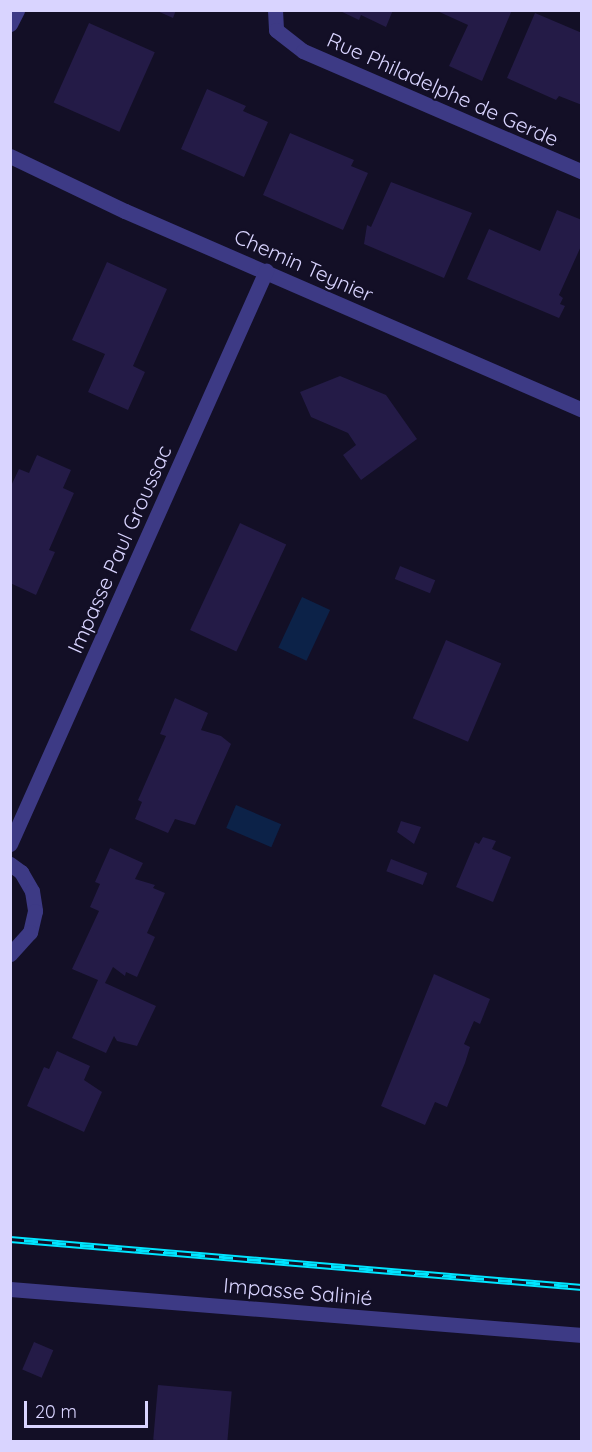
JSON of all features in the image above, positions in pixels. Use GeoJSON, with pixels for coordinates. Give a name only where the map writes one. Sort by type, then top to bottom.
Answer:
{"type":"FeatureCollection","features":[{"type":"Feature","properties":{"kind":"street"},"geometry":{"type":"LineString","coordinates":[[10,24],[17,10]]}},
{"type":"Feature","properties":{"kind":"street","name":"Rue Philadelphe de Gerde"},"geometry":{"type":"LineString","coordinates":[[275,10],[276,30],[303,51],[582,172]]}},
{"type":"Feature","properties":{"kind":"street","name":"Chemin Teynier"},"geometry":{"type":"LineString","coordinates":[[10,156],[125,211],[582,410]]}},
{"type":"Feature","properties":{"kind":"street","name":"Impasse Paul Groussac"},"geometry":{"type":"LineString","coordinates":[[10,844],[266,271]]}},
{"type":"Feature","properties":{"kind":"street"},"geometry":{"type":"LineString","coordinates":[[10,864],[21,872],[32,891],[35,911],[30,932],[10,954]]}},
{"type":"Feature","properties":{"kind":"street","name":"Impasse Salinié"},"geometry":{"type":"LineString","coordinates":[[10,1289],[582,1335]]}},
{"type":"Feature","properties":{"kind":"water"},"geometry":{"type":"Polygon","coordinates":[[[302,597],[330,610],[306,661],[278,648],[302,597]]]}},
{"type":"Feature","properties":{"kind":"water"},"geometry":{"type":"Polygon","coordinates":[[[236,805],[281,824],[271,847],[226,828],[236,805]]]}},
{"type":"Feature","properties":{"kind":"building"},"geometry":{"type":"Polygon","coordinates":[[[155,10],[176,10],[173,18],[155,10]]]}},
{"type":"Feature","properties":{"kind":"building"},"geometry":{"type":"Polygon","coordinates":[[[338,10],[393,10],[386,27],[361,15],[359,20],[338,10]]]}},
{"type":"Feature","properties":{"kind":"building"},"geometry":{"type":"Polygon","coordinates":[[[435,10],[512,10],[482,81],[449,66],[468,25],[435,10]]]}},
{"type":"Feature","properties":{"kind":"building"},"geometry":{"type":"Polygon","coordinates":[[[535,13],[582,33],[582,105],[559,96],[556,100],[507,78],[535,13]]]}},
{"type":"Feature","properties":{"kind":"building"},"geometry":{"type":"Polygon","coordinates":[[[89,23],[155,52],[119,132],[54,102],[89,23]]]}},
{"type":"Feature","properties":{"kind":"building"},"geometry":{"type":"Polygon","coordinates":[[[207,89],[246,106],[243,111],[268,122],[244,177],[181,149],[207,89]]]}},
{"type":"Feature","properties":{"kind":"building"},"geometry":{"type":"Polygon","coordinates":[[[290,133],[354,160],[351,166],[368,173],[343,230],[263,195],[290,133]]]}},
{"type":"Feature","properties":{"kind":"building"},"geometry":{"type":"Polygon","coordinates":[[[391,182],[472,213],[444,278],[364,244],[367,225],[371,227],[391,182]]]}},
{"type":"Feature","properties":{"kind":"building"},"geometry":{"type":"Polygon","coordinates":[[[557,210],[582,220],[582,244],[559,295],[563,298],[560,304],[565,306],[559,318],[467,279],[489,229],[540,251],[557,210]]]}},
{"type":"Feature","properties":{"kind":"building"},"geometry":{"type":"Polygon","coordinates":[[[107,262],[167,289],[133,366],[145,372],[128,410],[88,392],[105,354],[72,340],[107,262]]]}},
{"type":"Feature","properties":{"kind":"building"},"geometry":{"type":"Polygon","coordinates":[[[340,376],[386,395],[417,439],[361,480],[343,455],[356,445],[348,433],[311,417],[300,392],[340,376]]]}},
{"type":"Feature","properties":{"kind":"building"},"geometry":{"type":"Polygon","coordinates":[[[37,455],[71,470],[63,488],[74,493],[49,550],[55,552],[36,595],[10,583],[10,488],[19,469],[29,473],[37,455]]]}},
{"type":"Feature","properties":{"kind":"building"},"geometry":{"type":"Polygon","coordinates":[[[240,523],[286,545],[236,651],[190,630],[240,523]]]}},
{"type":"Feature","properties":{"kind":"building"},"geometry":{"type":"Polygon","coordinates":[[[400,566],[435,580],[430,593],[395,579],[400,566]]]}},
{"type":"Feature","properties":{"kind":"building"},"geometry":{"type":"Polygon","coordinates":[[[446,640],[501,663],[468,742],[413,718],[446,640]]]}},
{"type":"Feature","properties":{"kind":"building"},"geometry":{"type":"Polygon","coordinates":[[[175,698],[208,713],[201,730],[221,736],[231,744],[195,825],[175,819],[168,833],[135,819],[142,802],[138,800],[166,736],[160,734],[175,698]]]}},
{"type":"Feature","properties":{"kind":"building"},"geometry":{"type":"Polygon","coordinates":[[[401,821],[421,827],[414,844],[397,832],[401,821]]]}},
{"type":"Feature","properties":{"kind":"building"},"geometry":{"type":"Polygon","coordinates":[[[483,837],[496,841],[492,849],[511,857],[493,902],[456,887],[475,842],[479,844],[483,837]]]}},
{"type":"Feature","properties":{"kind":"building"},"geometry":{"type":"Polygon","coordinates":[[[110,848],[143,863],[135,879],[155,885],[153,888],[165,893],[147,933],[155,937],[137,977],[126,972],[125,976],[113,967],[105,983],[156,1006],[137,1046],[117,1041],[114,1036],[106,1053],[72,1038],[98,980],[72,969],[99,911],[90,907],[100,884],[95,882],[110,848]]]}},
{"type":"Feature","properties":{"kind":"building"},"geometry":{"type":"Polygon","coordinates":[[[391,859],[427,873],[423,885],[386,871],[391,859]]]}},
{"type":"Feature","properties":{"kind":"building"},"geometry":{"type":"Polygon","coordinates":[[[434,974],[490,999],[480,1024],[474,1021],[464,1044],[470,1047],[447,1107],[435,1102],[425,1125],[381,1106],[434,974]]]}},
{"type":"Feature","properties":{"kind":"building"},"geometry":{"type":"Polygon","coordinates":[[[57,1051],[90,1066],[84,1080],[102,1092],[84,1132],[27,1106],[44,1067],[49,1069],[57,1051]]]}},
{"type":"Feature","properties":{"kind":"building"},"geometry":{"type":"Polygon","coordinates":[[[34,1342],[53,1350],[42,1378],[22,1370],[34,1342]]]}},
{"type":"Feature","properties":{"kind":"building"},"geometry":{"type":"Polygon","coordinates":[[[158,1385],[232,1391],[227,1442],[153,1440],[158,1385]]]}},
{"type":"Feature","properties":{"kind":"railway"},"geometry":{"type":"LineString","coordinates":[[10,1239],[582,1287]]}}]}
